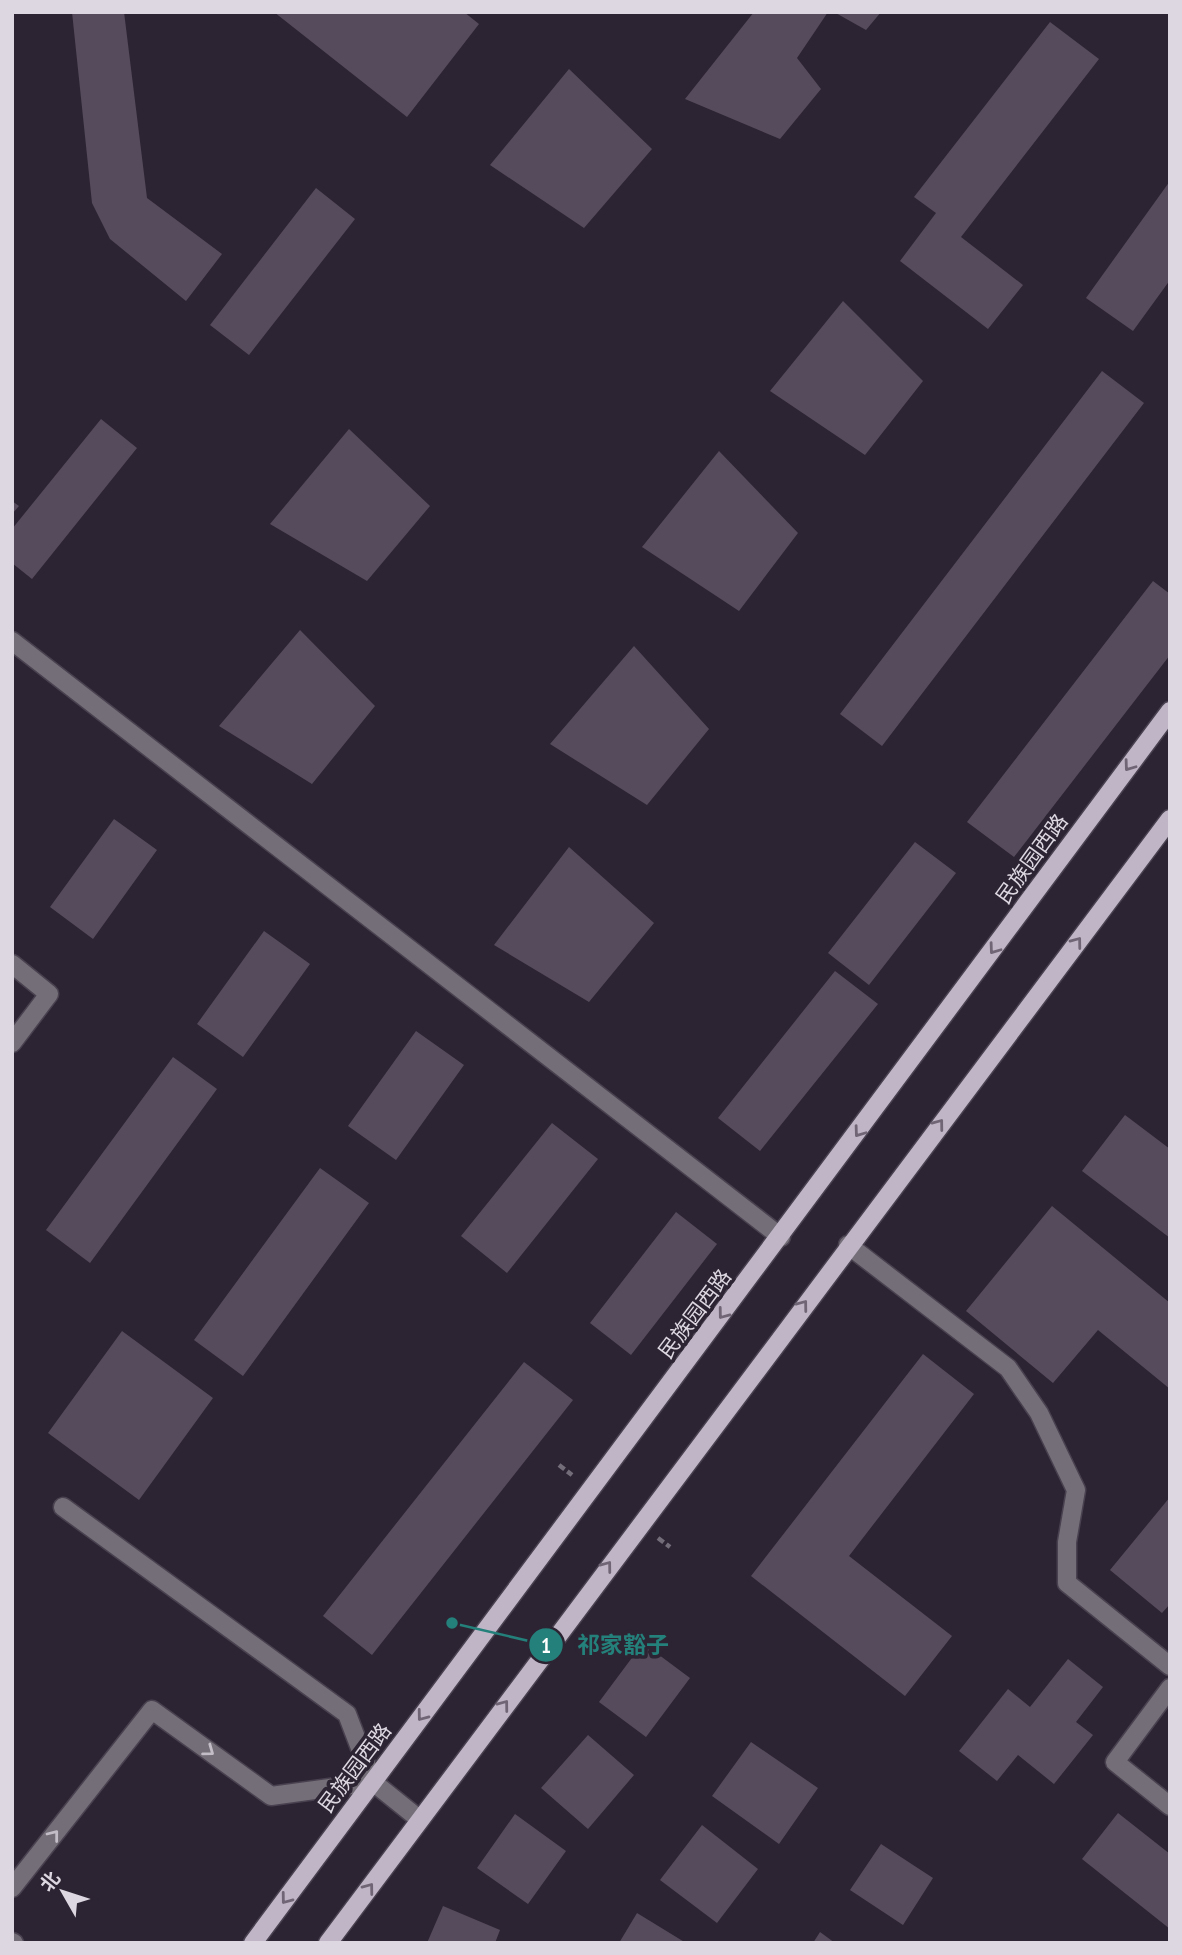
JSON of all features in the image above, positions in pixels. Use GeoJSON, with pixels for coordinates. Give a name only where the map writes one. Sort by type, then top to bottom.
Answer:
{"type":"FeatureCollection","features":[{"type":"Feature","properties":{"kind":"main road","name":"民族园西路"},"geometry":{"type":"LineString","coordinates":[[253,1943],[1170,711]]}},
{"type":"Feature","properties":{"kind":"main road"},"geometry":{"type":"LineString","coordinates":[[328,1943],[848,1245],[1170,819]]}},
{"type":"Feature","properties":{"kind":"street"},"geometry":{"type":"LineString","coordinates":[[12,641],[781,1237]]}},
{"type":"Feature","properties":{"kind":"street"},"geometry":{"type":"LineString","coordinates":[[12,964],[49,994],[12,1043]]}},
{"type":"Feature","properties":{"kind":"street"},"geometry":{"type":"LineString","coordinates":[[848,1245],[1008,1368],[1039,1413],[1076,1490],[1067,1542],[1067,1583],[1170,1666]]}},
{"type":"Feature","properties":{"kind":"street"},"geometry":{"type":"LineString","coordinates":[[63,1507],[347,1714],[373,1782],[419,1819]]}},
{"type":"Feature","properties":{"kind":"street"},"geometry":{"type":"LineString","coordinates":[[1170,1688],[1115,1762],[1170,1806]]}},
{"type":"Feature","properties":{"kind":"street"},"geometry":{"type":"LineString","coordinates":[[12,1888],[152,1710],[271,1797],[373,1782]]}},
{"type":"Feature","properties":{"kind":"path"},"geometry":{"type":"LineString","coordinates":[[559,1465],[592,1489]]}},
{"type":"Feature","properties":{"kind":"path"},"geometry":{"type":"LineString","coordinates":[[639,1524],[670,1546]]}},
{"type":"Feature","properties":{"kind":"building"},"geometry":{"type":"Polygon","coordinates":[[[72,12],[124,12],[147,198],[222,254],[186,301],[110,239],[92,203],[72,12]]]}},
{"type":"Feature","properties":{"kind":"building"},"geometry":{"type":"Polygon","coordinates":[[[274,12],[464,12],[479,24],[407,117],[274,12]]]}},
{"type":"Feature","properties":{"kind":"building"},"geometry":{"type":"Polygon","coordinates":[[[754,12],[828,12],[797,58],[821,89],[780,139],[685,99],[754,12]]]}},
{"type":"Feature","properties":{"kind":"building"},"geometry":{"type":"Polygon","coordinates":[[[834,12],[881,12],[866,30],[834,12]]]}},
{"type":"Feature","properties":{"kind":"building"},"geometry":{"type":"Polygon","coordinates":[[[1050,22],[1099,59],[961,237],[1023,285],[988,329],[900,261],[936,213],[914,197],[1050,22]]]}},
{"type":"Feature","properties":{"kind":"building"},"geometry":{"type":"Polygon","coordinates":[[[569,69],[652,149],[584,228],[490,165],[569,69]]]}},
{"type":"Feature","properties":{"kind":"building"},"geometry":{"type":"Polygon","coordinates":[[[1170,181],[1170,280],[1133,331],[1086,298],[1170,181]]]}},
{"type":"Feature","properties":{"kind":"building"},"geometry":{"type":"Polygon","coordinates":[[[316,188],[355,219],[249,355],[210,325],[316,188]]]}},
{"type":"Feature","properties":{"kind":"building"},"geometry":{"type":"Polygon","coordinates":[[[843,301],[923,381],[865,455],[770,391],[843,301]]]}},
{"type":"Feature","properties":{"kind":"building"},"geometry":{"type":"Polygon","coordinates":[[[1102,371],[1144,403],[882,746],[840,714],[1102,371]]]}},
{"type":"Feature","properties":{"kind":"building"},"geometry":{"type":"Polygon","coordinates":[[[101,419],[137,448],[32,579],[12,563],[12,529],[101,419]]]}},
{"type":"Feature","properties":{"kind":"building"},"geometry":{"type":"Polygon","coordinates":[[[349,429],[430,506],[367,581],[270,524],[349,429]]]}},
{"type":"Feature","properties":{"kind":"building"},"geometry":{"type":"Polygon","coordinates":[[[719,451],[798,533],[739,611],[642,547],[719,451]]]}},
{"type":"Feature","properties":{"kind":"building"},"geometry":{"type":"Polygon","coordinates":[[[12,501],[19,506],[12,514],[12,501]]]}},
{"type":"Feature","properties":{"kind":"building"},"geometry":{"type":"Polygon","coordinates":[[[1153,581],[1170,594],[1170,655],[1014,857],[967,822],[1153,581]]]}},
{"type":"Feature","properties":{"kind":"building"},"geometry":{"type":"Polygon","coordinates":[[[300,630],[375,706],[312,784],[219,726],[300,630]]]}},
{"type":"Feature","properties":{"kind":"building"},"geometry":{"type":"Polygon","coordinates":[[[634,646],[709,729],[647,805],[550,744],[634,646]]]}},
{"type":"Feature","properties":{"kind":"building"},"geometry":{"type":"Polygon","coordinates":[[[114,819],[157,850],[93,939],[50,907],[114,819]]]}},
{"type":"Feature","properties":{"kind":"building"},"geometry":{"type":"Polygon","coordinates":[[[915,842],[956,873],[869,985],[828,953],[915,842]]]}},
{"type":"Feature","properties":{"kind":"building"},"geometry":{"type":"Polygon","coordinates":[[[569,847],[654,923],[589,1002],[494,945],[569,847]]]}},
{"type":"Feature","properties":{"kind":"building"},"geometry":{"type":"Polygon","coordinates":[[[264,931],[310,964],[243,1057],[197,1024],[264,931]]]}},
{"type":"Feature","properties":{"kind":"building"},"geometry":{"type":"Polygon","coordinates":[[[835,971],[878,1004],[760,1151],[718,1118],[835,971]]]}},
{"type":"Feature","properties":{"kind":"building"},"geometry":{"type":"Polygon","coordinates":[[[416,1031],[464,1065],[396,1160],[348,1126],[416,1031]]]}},
{"type":"Feature","properties":{"kind":"building"},"geometry":{"type":"Polygon","coordinates":[[[173,1057],[217,1089],[90,1263],[46,1230],[173,1057]]]}},
{"type":"Feature","properties":{"kind":"building"},"geometry":{"type":"Polygon","coordinates":[[[1125,1115],[1170,1149],[1170,1238],[1082,1171],[1125,1115]]]}},
{"type":"Feature","properties":{"kind":"building"},"geometry":{"type":"Polygon","coordinates":[[[552,1123],[598,1159],[507,1273],[461,1236],[552,1123]]]}},
{"type":"Feature","properties":{"kind":"building"},"geometry":{"type":"Polygon","coordinates":[[[320,1168],[369,1203],[243,1376],[194,1340],[320,1168]]]}},
{"type":"Feature","properties":{"kind":"building"},"geometry":{"type":"Polygon","coordinates":[[[1052,1206],[1170,1303],[1170,1389],[1098,1330],[1053,1383],[966,1311],[1052,1206]]]}},
{"type":"Feature","properties":{"kind":"building"},"geometry":{"type":"Polygon","coordinates":[[[676,1212],[717,1244],[631,1355],[590,1323],[676,1212]]]}},
{"type":"Feature","properties":{"kind":"building"},"geometry":{"type":"Polygon","coordinates":[[[122,1331],[213,1398],[139,1500],[48,1433],[122,1331]]]}},
{"type":"Feature","properties":{"kind":"building"},"geometry":{"type":"Polygon","coordinates":[[[923,1354],[974,1394],[849,1556],[952,1636],[905,1696],[751,1576],[923,1354]]]}},
{"type":"Feature","properties":{"kind":"building"},"geometry":{"type":"Polygon","coordinates":[[[524,1362],[573,1400],[372,1655],[323,1616],[524,1362]]]}},
{"type":"Feature","properties":{"kind":"building"},"geometry":{"type":"Polygon","coordinates":[[[1170,1497],[1170,1604],[1162,1613],[1110,1570],[1170,1497]]]}},
{"type":"Feature","properties":{"kind":"building"},"geometry":{"type":"Polygon","coordinates":[[[643,1643],[690,1678],[646,1737],[599,1702],[643,1643]]]}},
{"type":"Feature","properties":{"kind":"building"},"geometry":{"type":"Polygon","coordinates":[[[1068,1659],[1103,1687],[1076,1722],[1093,1735],[1054,1784],[1018,1755],[997,1781],[959,1751],[1008,1689],[1030,1707],[1068,1659]]]}},
{"type":"Feature","properties":{"kind":"building"},"geometry":{"type":"Polygon","coordinates":[[[588,1735],[634,1775],[588,1829],[541,1788],[588,1735]]]}},
{"type":"Feature","properties":{"kind":"building"},"geometry":{"type":"Polygon","coordinates":[[[751,1742],[818,1788],[779,1844],[712,1796],[751,1742]]]}},
{"type":"Feature","properties":{"kind":"building"},"geometry":{"type":"Polygon","coordinates":[[[1118,1813],[1170,1854],[1170,1929],[1082,1859],[1118,1813]]]}},
{"type":"Feature","properties":{"kind":"building"},"geometry":{"type":"Polygon","coordinates":[[[515,1814],[566,1851],[528,1904],[477,1868],[515,1814]]]}},
{"type":"Feature","properties":{"kind":"building"},"geometry":{"type":"Polygon","coordinates":[[[702,1825],[758,1869],[717,1923],[660,1880],[702,1825]]]}},
{"type":"Feature","properties":{"kind":"building"},"geometry":{"type":"Polygon","coordinates":[[[881,1844],[933,1878],[903,1925],[850,1890],[881,1844]]]}},
{"type":"Feature","properties":{"kind":"building"},"geometry":{"type":"Polygon","coordinates":[[[443,1906],[500,1930],[495,1943],[427,1943],[443,1906]]]}},
{"type":"Feature","properties":{"kind":"building"},"geometry":{"type":"Polygon","coordinates":[[[637,1913],[686,1943],[619,1943],[637,1913]]]}},
{"type":"Feature","properties":{"kind":"building"},"geometry":{"type":"Polygon","coordinates":[[[820,1932],[835,1943],[813,1943],[820,1932]]]}},
{"type":"Feature","properties":{"kind":"place","name":"祁家豁子"},"geometry":{"type":"Point","coordinates":[452,1623]}}]}
